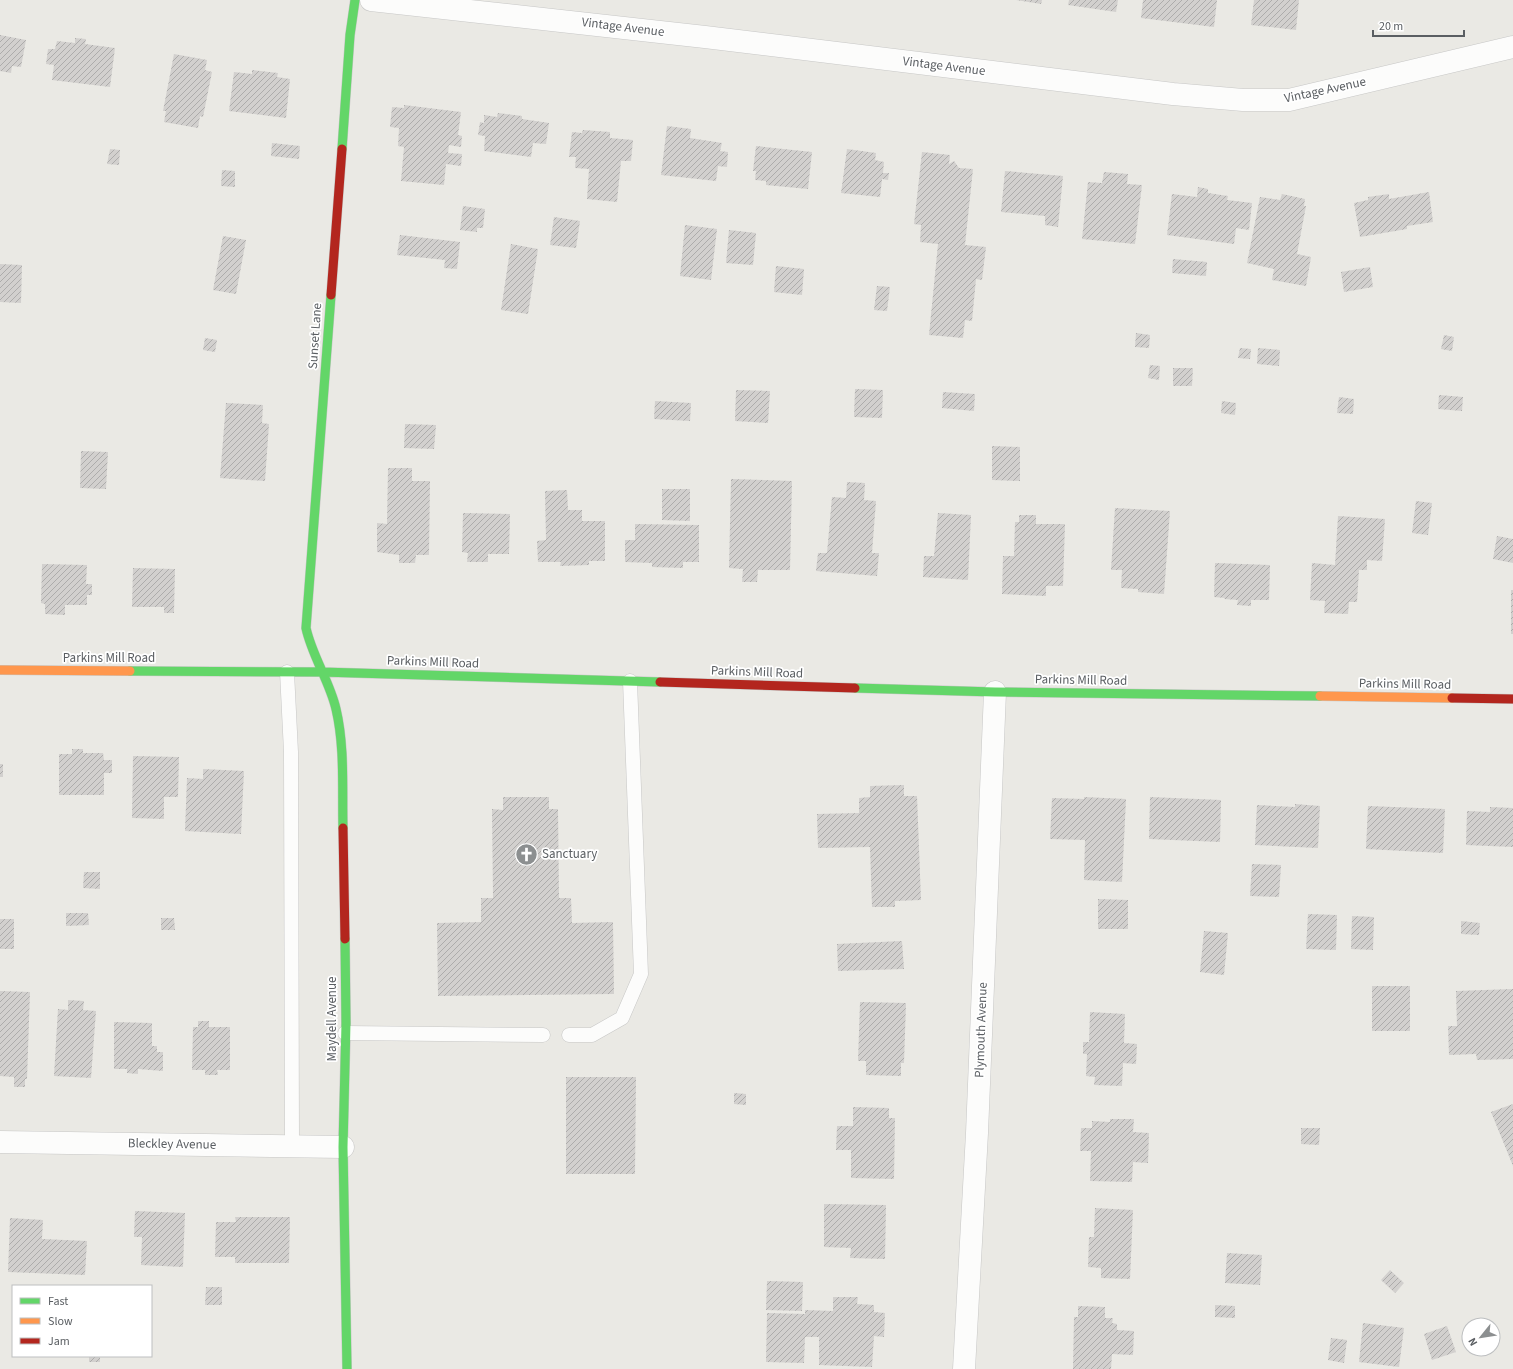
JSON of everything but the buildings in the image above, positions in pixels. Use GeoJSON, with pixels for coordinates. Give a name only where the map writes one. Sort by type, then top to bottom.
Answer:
{"type":"FeatureCollection","features":[{"type":"Feature","properties":{"kind":"street","name":"Sunset Lane"},"geometry":{"type":"LineString","coordinates":[[321,672],[306,628],[350,35],[355,0]]}},
{"type":"Feature","properties":{"kind":"street","name":"Vintage Avenue"},"geometry":{"type":"LineString","coordinates":[[371,0],[704,36],[1166,93],[1243,100],[1290,100],[1513,47]]}},
{"type":"Feature","properties":{"kind":"street","name":"Parkins Mill Road"},"geometry":{"type":"LineString","coordinates":[[0,670],[321,672],[996,692],[1513,699]]}},
{"type":"Feature","properties":{"kind":"street","name":"Maydell Avenue"},"geometry":{"type":"LineString","coordinates":[[321,672],[336,707],[341,737],[346,1033],[343,1146],[347,1369]]}},
{"type":"Feature","properties":{"kind":"street","name":"Plymouth Avenue"},"geometry":{"type":"LineString","coordinates":[[964,1369],[977,1133],[996,692]]}},
{"type":"Feature","properties":{"kind":"street","name":"Bleckley Avenue"},"geometry":{"type":"LineString","coordinates":[[0,1142],[343,1146]]}},
{"type":"Feature","properties":{"kind":"lane"},"geometry":{"type":"LineString","coordinates":[[287,672],[291,752],[292,1146]]}},
{"type":"Feature","properties":{"kind":"lane"},"geometry":{"type":"LineString","coordinates":[[568,1035],[592,1035],[622,1018],[641,974],[630,681]]}},
{"type":"Feature","properties":{"kind":"lane"},"geometry":{"type":"LineString","coordinates":[[346,1033],[543,1035]]}},
{"type":"Feature","properties":{"kind":"traffic: fast"},"geometry":{"type":"LineString","coordinates":[[342,149],[350,35],[355,0]]}},
{"type":"Feature","properties":{"kind":"traffic: fast"},"geometry":{"type":"LineString","coordinates":[[331,295],[306,628],[312,649],[330,689],[339,723],[342,753],[343,828]]}},
{"type":"Feature","properties":{"kind":"traffic: fast"},"geometry":{"type":"LineString","coordinates":[[130,671],[321,672],[660,682]]}},
{"type":"Feature","properties":{"kind":"traffic: fast"},"geometry":{"type":"LineString","coordinates":[[855,688],[995,692],[1320,696]]}},
{"type":"Feature","properties":{"kind":"traffic: fast"},"geometry":{"type":"LineString","coordinates":[[345,939],[346,1023],[343,1147],[347,1369]]}},
{"type":"Feature","properties":{"kind":"traffic: slow"},"geometry":{"type":"LineString","coordinates":[[0,670],[130,671]]}},
{"type":"Feature","properties":{"kind":"traffic: slow"},"geometry":{"type":"LineString","coordinates":[[1320,696],[1452,698]]}},
{"type":"Feature","properties":{"kind":"traffic: jam"},"geometry":{"type":"LineString","coordinates":[[331,295],[342,149]]}},
{"type":"Feature","properties":{"kind":"traffic: jam"},"geometry":{"type":"LineString","coordinates":[[660,682],[855,688]]}},
{"type":"Feature","properties":{"kind":"traffic: jam"},"geometry":{"type":"LineString","coordinates":[[1452,698],[1513,699]]}},
{"type":"Feature","properties":{"kind":"traffic: jam"},"geometry":{"type":"LineString","coordinates":[[343,828],[345,939]]}},
{"type":"Feature","properties":{"kind":"place","name":"Sanctuary"},"geometry":{"type":"Point","coordinates":[526,854]}}]}
